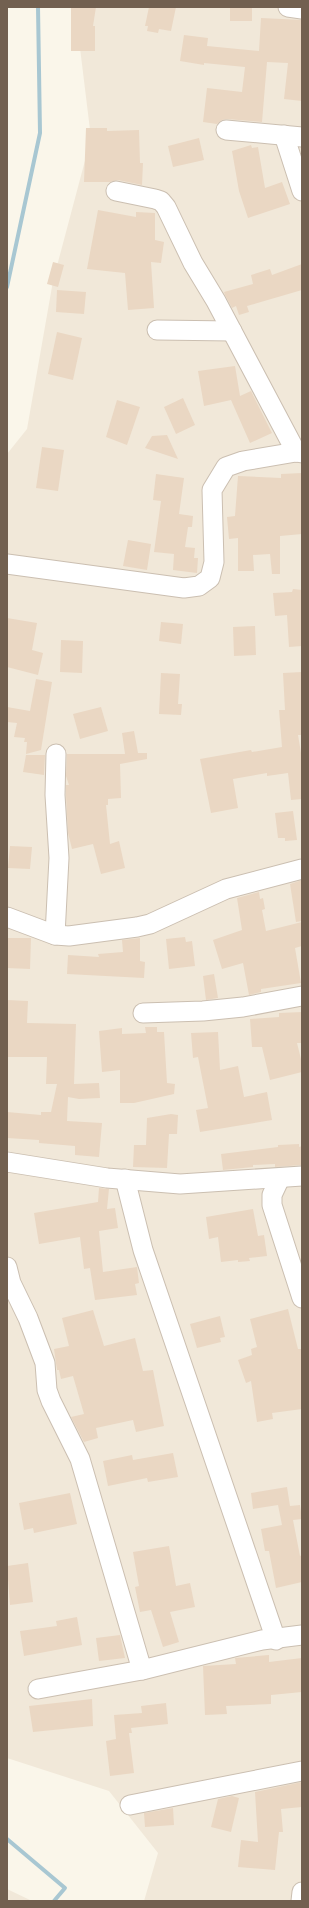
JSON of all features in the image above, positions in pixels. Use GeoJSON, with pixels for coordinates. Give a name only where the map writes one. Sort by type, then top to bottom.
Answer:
{"type":"FeatureCollection","features":[{"type":"Feature","properties":{"kind":"street"},"geometry":{"type":"LineString","coordinates":[[288,7],[302,9]]}},
{"type":"Feature","properties":{"kind":"street"},"geometry":{"type":"LineString","coordinates":[[226,130],[293,136],[302,191]]}},
{"type":"Feature","properties":{"kind":"street"},"geometry":{"type":"LineString","coordinates":[[7,564],[184,588],[199,586],[210,578],[214,562],[212,490],[226,467],[243,461],[299,453],[216,301],[193,263],[166,207],[161,201],[116,191]]}},
{"type":"Feature","properties":{"kind":"street"},"geometry":{"type":"LineString","coordinates":[[157,330],[232,331]]}},
{"type":"Feature","properties":{"kind":"street"},"geometry":{"type":"LineString","coordinates":[[55,935],[59,864],[55,795],[56,754]]}},
{"type":"Feature","properties":{"kind":"street"},"geometry":{"type":"LineString","coordinates":[[7,917],[55,935],[77,935],[150,924],[226,889],[302,869]]}},
{"type":"Feature","properties":{"kind":"street"},"geometry":{"type":"LineString","coordinates":[[143,1013],[203,1011],[243,1007],[302,996]]}},
{"type":"Feature","properties":{"kind":"street"},"geometry":{"type":"LineString","coordinates":[[7,1162],[107,1178],[180,1184],[302,1176]]}},
{"type":"Feature","properties":{"kind":"street"},"geometry":{"type":"LineString","coordinates":[[280,1178],[272,1195],[272,1204],[302,1298]]}},
{"type":"Feature","properties":{"kind":"street"},"geometry":{"type":"LineString","coordinates":[[125,1179],[143,1250],[276,1640]]}},
{"type":"Feature","properties":{"kind":"street"},"geometry":{"type":"LineString","coordinates":[[7,1267],[11,1283],[28,1318],[45,1363],[47,1390],[80,1459],[142,1670]]}},
{"type":"Feature","properties":{"kind":"street"},"geometry":{"type":"LineString","coordinates":[[38,1689],[142,1670],[262,1640],[276,1640],[302,1635]]}},
{"type":"Feature","properties":{"kind":"street"},"geometry":{"type":"LineString","coordinates":[[130,1805],[302,1771]]}},
{"type":"Feature","properties":{"kind":"street"},"geometry":{"type":"LineString","coordinates":[[301,1901],[302,1892]]}},
{"type":"Feature","properties":{"kind":"shaded area"},"geometry":{"type":"Polygon","coordinates":[[[75,7],[302,7],[302,1901],[144,1901],[158,1853],[109,1791],[7,1758],[7,454],[27,429],[53,281],[91,138],[75,7]]]}},
{"type":"Feature","properties":{"kind":"shaded area"},"geometry":{"type":"Polygon","coordinates":[[[7,1889],[30,1900],[7,1901],[7,1889]]]}},
{"type":"Feature","properties":{"kind":"building"},"geometry":{"type":"Polygon","coordinates":[[[71,7],[96,7],[93,26],[95,26],[95,51],[71,51],[71,7]]]}},
{"type":"Feature","properties":{"kind":"building"},"geometry":{"type":"Polygon","coordinates":[[[149,7],[176,7],[171,31],[159,29],[158,33],[147,31],[148,26],[145,26],[149,7]]]}},
{"type":"Feature","properties":{"kind":"building"},"geometry":{"type":"Polygon","coordinates":[[[230,7],[252,7],[252,21],[230,21],[230,7]]]}},
{"type":"Feature","properties":{"kind":"building"},"geometry":{"type":"Polygon","coordinates":[[[261,18],[302,20],[302,101],[284,99],[288,63],[267,62],[262,122],[227,119],[222,120],[217,124],[203,122],[207,88],[242,92],[245,67],[204,63],[204,65],[180,61],[184,35],[208,38],[207,46],[259,51],[261,18]]]}},
{"type":"Feature","properties":{"kind":"building"},"geometry":{"type":"Polygon","coordinates":[[[86,128],[107,128],[107,131],[139,130],[140,163],[143,163],[142,185],[118,180],[110,182],[84,182],[86,128]]]}},
{"type":"Feature","properties":{"kind":"building"},"geometry":{"type":"Polygon","coordinates":[[[199,138],[204,160],[173,167],[168,146],[199,138]]]}},
{"type":"Feature","properties":{"kind":"building"},"geometry":{"type":"Polygon","coordinates":[[[251,145],[252,148],[258,147],[265,188],[282,182],[290,204],[248,218],[239,191],[232,151],[251,145]]]}},
{"type":"Feature","properties":{"kind":"building"},"geometry":{"type":"Polygon","coordinates":[[[98,210],[136,217],[136,212],[155,213],[155,240],[164,242],[161,263],[151,262],[154,308],[128,310],[125,273],[87,269],[98,210]]]}},
{"type":"Feature","properties":{"kind":"building"},"geometry":{"type":"Polygon","coordinates":[[[53,262],[64,265],[58,287],[47,284],[53,262]]]}},
{"type":"Feature","properties":{"kind":"building"},"geometry":{"type":"Polygon","coordinates":[[[302,264],[302,290],[247,306],[249,312],[239,315],[236,306],[232,308],[225,295],[224,292],[253,284],[251,275],[270,269],[272,275],[302,264]]]}},
{"type":"Feature","properties":{"kind":"building"},"geometry":{"type":"Polygon","coordinates":[[[57,290],[86,292],[84,314],[56,312],[57,290]]]}},
{"type":"Feature","properties":{"kind":"building"},"geometry":{"type":"Polygon","coordinates":[[[57,332],[82,338],[73,380],[48,374],[57,332]]]}},
{"type":"Feature","properties":{"kind":"building"},"geometry":{"type":"Polygon","coordinates":[[[235,366],[240,396],[251,391],[272,433],[250,443],[231,400],[204,406],[198,371],[235,366]]]}},
{"type":"Feature","properties":{"kind":"building"},"geometry":{"type":"Polygon","coordinates":[[[183,398],[195,425],[176,434],[164,407],[183,398]]]}},
{"type":"Feature","properties":{"kind":"building"},"geometry":{"type":"Polygon","coordinates":[[[117,400],[140,407],[127,445],[106,437],[117,400]]]}},
{"type":"Feature","properties":{"kind":"building"},"geometry":{"type":"Polygon","coordinates":[[[167,435],[178,459],[145,448],[152,436],[167,435]]]}},
{"type":"Feature","properties":{"kind":"building"},"geometry":{"type":"Polygon","coordinates":[[[42,447],[64,450],[58,491],[36,488],[42,447]]]}},
{"type":"Feature","properties":{"kind":"building"},"geometry":{"type":"Polygon","coordinates":[[[302,473],[302,534],[280,536],[280,574],[272,574],[270,554],[253,555],[254,571],[238,571],[238,538],[229,539],[227,517],[235,516],[238,476],[281,478],[281,474],[302,473]]]}},
{"type":"Feature","properties":{"kind":"building"},"geometry":{"type":"Polygon","coordinates":[[[156,474],[184,478],[179,514],[193,516],[192,527],[188,527],[185,547],[195,548],[194,558],[198,558],[197,573],[173,570],[174,554],[154,552],[161,501],[153,500],[156,474]]]}},
{"type":"Feature","properties":{"kind":"building"},"geometry":{"type":"Polygon","coordinates":[[[128,540],[151,544],[147,570],[123,566],[128,540]]]}},
{"type":"Feature","properties":{"kind":"building"},"geometry":{"type":"Polygon","coordinates":[[[293,589],[302,590],[302,646],[289,647],[287,615],[275,616],[273,593],[292,592],[293,589]]]}},
{"type":"Feature","properties":{"kind":"building"},"geometry":{"type":"Polygon","coordinates":[[[7,618],[37,623],[32,650],[43,653],[38,675],[7,667],[7,618]]]}},
{"type":"Feature","properties":{"kind":"building"},"geometry":{"type":"Polygon","coordinates":[[[161,622],[183,624],[181,644],[159,641],[161,622]]]}},
{"type":"Feature","properties":{"kind":"building"},"geometry":{"type":"Polygon","coordinates":[[[255,626],[256,655],[234,656],[233,627],[255,626]]]}},
{"type":"Feature","properties":{"kind":"building"},"geometry":{"type":"Polygon","coordinates":[[[61,640],[83,641],[82,673],[60,672],[61,640]]]}},
{"type":"Feature","properties":{"kind":"building"},"geometry":{"type":"Polygon","coordinates":[[[302,672],[302,735],[298,735],[302,759],[302,799],[291,800],[288,773],[267,776],[267,773],[233,779],[238,808],[211,813],[200,759],[251,750],[252,752],[282,747],[279,710],[285,710],[283,673],[302,672]]]}},
{"type":"Feature","properties":{"kind":"building"},"geometry":{"type":"Polygon","coordinates":[[[161,673],[180,674],[178,704],[182,704],[181,715],[159,714],[161,673]]]}},
{"type":"Feature","properties":{"kind":"building"},"geometry":{"type":"Polygon","coordinates":[[[36,679],[52,682],[41,750],[26,754],[27,742],[24,742],[25,738],[14,737],[17,723],[7,722],[7,707],[30,711],[36,679]]]}},
{"type":"Feature","properties":{"kind":"building"},"geometry":{"type":"Polygon","coordinates":[[[101,707],[108,731],[80,739],[73,714],[101,707]]]}},
{"type":"Feature","properties":{"kind":"building"},"geometry":{"type":"Polygon","coordinates":[[[134,731],[138,753],[147,753],[147,759],[120,764],[121,798],[108,799],[108,805],[106,805],[110,844],[119,841],[125,868],[101,874],[93,844],[72,849],[68,833],[66,795],[66,785],[69,785],[66,776],[67,754],[125,754],[122,733],[134,731]]]}},
{"type":"Feature","properties":{"kind":"building"},"geometry":{"type":"Polygon","coordinates":[[[26,755],[45,755],[44,775],[23,772],[26,755]]]}},
{"type":"Feature","properties":{"kind":"building"},"geometry":{"type":"Polygon","coordinates":[[[293,811],[297,840],[285,841],[285,838],[278,838],[275,813],[293,811]]]}},
{"type":"Feature","properties":{"kind":"building"},"geometry":{"type":"Polygon","coordinates":[[[10,846],[32,847],[30,869],[8,868],[10,846]]]}},
{"type":"Feature","properties":{"kind":"building"},"geometry":{"type":"Polygon","coordinates":[[[302,880],[302,921],[296,922],[290,884],[302,880]]]}},
{"type":"Feature","properties":{"kind":"building"},"geometry":{"type":"Polygon","coordinates":[[[259,892],[260,899],[263,898],[265,909],[262,910],[266,931],[302,922],[302,946],[295,948],[301,983],[261,989],[261,992],[249,995],[243,963],[222,969],[213,940],[242,930],[237,898],[259,892]]]}},
{"type":"Feature","properties":{"kind":"building"},"geometry":{"type":"Polygon","coordinates":[[[185,937],[186,942],[192,941],[195,966],[169,969],[166,939],[185,937]]]}},
{"type":"Feature","properties":{"kind":"building"},"geometry":{"type":"Polygon","coordinates":[[[7,938],[31,938],[30,969],[7,968],[7,938]]]}},
{"type":"Feature","properties":{"kind":"building"},"geometry":{"type":"Polygon","coordinates":[[[140,938],[140,961],[145,962],[144,978],[67,974],[68,955],[99,957],[98,954],[123,952],[122,940],[140,938]]]}},
{"type":"Feature","properties":{"kind":"building"},"geometry":{"type":"Polygon","coordinates":[[[214,974],[218,998],[206,1000],[203,976],[214,974]]]}},
{"type":"Feature","properties":{"kind":"building"},"geometry":{"type":"Polygon","coordinates":[[[7,1000],[28,1001],[27,1023],[76,1024],[74,1084],[99,1083],[100,1098],[79,1099],[68,1097],[67,1121],[102,1123],[99,1157],[75,1155],[75,1146],[39,1143],[39,1140],[7,1138],[7,1112],[41,1115],[41,1112],[51,1112],[57,1084],[46,1084],[47,1057],[7,1057],[7,1000]]]}},
{"type":"Feature","properties":{"kind":"building"},"geometry":{"type":"Polygon","coordinates":[[[302,1012],[302,1043],[297,1043],[302,1063],[302,1072],[270,1080],[262,1047],[252,1047],[250,1019],[279,1017],[279,1013],[302,1012]]]}},
{"type":"Feature","properties":{"kind":"building"},"geometry":{"type":"Polygon","coordinates":[[[145,1027],[157,1027],[157,1032],[164,1032],[167,1083],[175,1084],[174,1094],[134,1103],[120,1103],[120,1070],[102,1072],[99,1031],[122,1028],[122,1034],[146,1033],[145,1027]]]}},
{"type":"Feature","properties":{"kind":"building"},"geometry":{"type":"Polygon","coordinates":[[[218,1032],[220,1070],[238,1066],[244,1097],[267,1092],[272,1120],[200,1132],[196,1110],[208,1108],[198,1057],[193,1058],[191,1033],[218,1032]]]}},
{"type":"Feature","properties":{"kind":"building"},"geometry":{"type":"Polygon","coordinates":[[[171,1114],[178,1115],[177,1134],[169,1134],[167,1168],[133,1167],[134,1145],[146,1145],[147,1118],[171,1114]]]}},
{"type":"Feature","properties":{"kind":"building"},"geometry":{"type":"Polygon","coordinates":[[[299,1144],[299,1147],[302,1146],[302,1165],[275,1167],[275,1164],[253,1165],[253,1167],[223,1170],[221,1154],[278,1147],[278,1145],[299,1144]]]}},
{"type":"Feature","properties":{"kind":"building"},"geometry":{"type":"Polygon","coordinates":[[[99,1188],[109,1189],[107,1209],[115,1208],[118,1228],[99,1231],[103,1272],[137,1267],[139,1283],[135,1284],[137,1295],[95,1300],[90,1268],[84,1269],[80,1237],[39,1244],[34,1213],[98,1202],[99,1188]]]}},
{"type":"Feature","properties":{"kind":"building"},"geometry":{"type":"Polygon","coordinates":[[[253,1209],[258,1236],[264,1235],[267,1256],[249,1258],[250,1261],[238,1262],[238,1260],[221,1262],[218,1237],[209,1239],[206,1217],[253,1209]]]}},
{"type":"Feature","properties":{"kind":"building"},"geometry":{"type":"Polygon","coordinates":[[[288,1309],[298,1349],[302,1349],[302,1409],[272,1413],[273,1419],[257,1422],[251,1381],[246,1383],[238,1360],[252,1355],[251,1349],[257,1347],[250,1319],[288,1309]]]}},
{"type":"Feature","properties":{"kind":"building"},"geometry":{"type":"Polygon","coordinates":[[[93,1310],[104,1346],[135,1338],[143,1371],[153,1370],[164,1426],[136,1432],[133,1420],[96,1428],[98,1438],[84,1442],[71,1417],[84,1414],[73,1376],[61,1379],[59,1370],[57,1370],[54,1349],[69,1346],[62,1318],[93,1310]]]}},
{"type":"Feature","properties":{"kind":"building"},"geometry":{"type":"Polygon","coordinates":[[[220,1316],[225,1337],[220,1338],[221,1342],[197,1348],[190,1324],[220,1316]]]}},
{"type":"Feature","properties":{"kind":"building"},"geometry":{"type":"Polygon","coordinates":[[[173,1453],[178,1477],[148,1482],[147,1478],[108,1486],[103,1461],[132,1455],[133,1460],[173,1453]]]}},
{"type":"Feature","properties":{"kind":"building"},"geometry":{"type":"Polygon","coordinates":[[[287,1487],[290,1506],[300,1505],[302,1519],[293,1520],[300,1556],[302,1555],[302,1582],[276,1588],[269,1551],[265,1551],[261,1529],[282,1525],[278,1505],[253,1509],[251,1493],[287,1487]]]}},
{"type":"Feature","properties":{"kind":"building"},"geometry":{"type":"Polygon","coordinates":[[[70,1493],[77,1524],[34,1533],[33,1528],[24,1530],[19,1503],[70,1493]]]}},
{"type":"Feature","properties":{"kind":"building"},"geometry":{"type":"Polygon","coordinates":[[[169,1546],[176,1586],[190,1583],[195,1607],[170,1612],[179,1642],[163,1647],[151,1610],[140,1612],[135,1587],[139,1586],[133,1552],[169,1546]]]}},
{"type":"Feature","properties":{"kind":"building"},"geometry":{"type":"Polygon","coordinates":[[[28,1563],[33,1602],[10,1605],[7,1566],[28,1563]]]}},
{"type":"Feature","properties":{"kind":"building"},"geometry":{"type":"Polygon","coordinates":[[[77,1617],[82,1645],[24,1656],[20,1631],[57,1626],[56,1621],[77,1617]]]}},
{"type":"Feature","properties":{"kind":"building"},"geometry":{"type":"Polygon","coordinates":[[[120,1635],[125,1658],[99,1661],[96,1638],[120,1635]]]}},
{"type":"Feature","properties":{"kind":"building"},"geometry":{"type":"Polygon","coordinates":[[[269,1655],[269,1662],[302,1658],[302,1692],[271,1695],[271,1704],[226,1706],[227,1714],[205,1715],[203,1666],[236,1664],[235,1658],[269,1655]]]}},
{"type":"Feature","properties":{"kind":"building"},"geometry":{"type":"Polygon","coordinates":[[[92,1699],[93,1726],[33,1732],[29,1706],[92,1699]]]}},
{"type":"Feature","properties":{"kind":"building"},"geometry":{"type":"Polygon","coordinates":[[[166,1703],[168,1724],[131,1728],[132,1733],[129,1733],[134,1773],[110,1776],[106,1741],[116,1739],[114,1715],[142,1713],[141,1706],[166,1703]]]}},
{"type":"Feature","properties":{"kind":"building"},"geometry":{"type":"Polygon","coordinates":[[[302,1782],[302,1807],[281,1809],[283,1832],[279,1832],[275,1870],[238,1867],[241,1840],[258,1842],[255,1792],[302,1782]]]}},
{"type":"Feature","properties":{"kind":"building"},"geometry":{"type":"Polygon","coordinates":[[[232,1796],[239,1798],[231,1832],[211,1827],[218,1799],[232,1796]]]}},
{"type":"Feature","properties":{"kind":"building"},"geometry":{"type":"Polygon","coordinates":[[[173,1808],[174,1825],[145,1827],[144,1813],[173,1808]]]}},
{"type":"Feature","properties":{"kind":"waterway"},"geometry":{"type":"LineString","coordinates":[[7,287],[40,133],[38,7]]}},
{"type":"Feature","properties":{"kind":"waterway"},"geometry":{"type":"LineString","coordinates":[[7,1839],[65,1888],[54,1901]]}}]}
